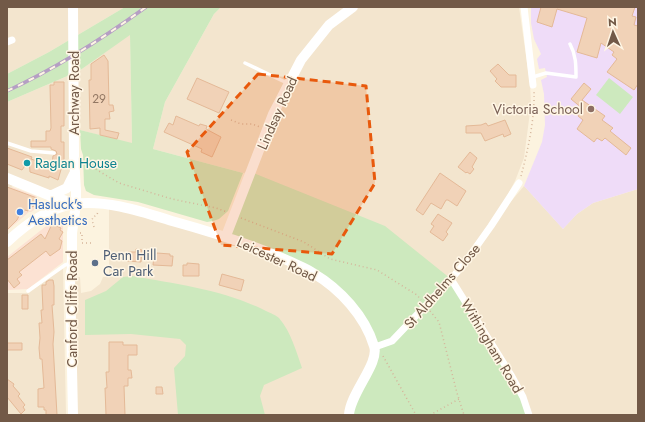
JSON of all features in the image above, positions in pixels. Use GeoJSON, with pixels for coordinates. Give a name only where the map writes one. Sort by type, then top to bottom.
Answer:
{"type":"FeatureCollection","features":[{"type":"Feature","properties":{"kind":"street","name":"Archway Road"},"geometry":{"type":"LineString","coordinates":[[73,7],[74,173],[76,204]]}},
{"type":"Feature","properties":{"kind":"street","name":"Lindsay Road"},"geometry":{"type":"LineString","coordinates":[[226,236],[273,114],[290,84],[301,60],[329,25],[353,7]]}},
{"type":"Feature","properties":{"kind":"street"},"geometry":{"type":"LineString","coordinates":[[524,7],[533,85]]}},
{"type":"Feature","properties":{"kind":"street"},"geometry":{"type":"LineString","coordinates":[[50,196],[67,188],[74,173]]}},
{"type":"Feature","properties":{"kind":"street"},"geometry":{"type":"LineString","coordinates":[[7,178],[50,196],[76,204]]}},
{"type":"Feature","properties":{"kind":"street","name":"St Aldhelms Close"},"geometry":{"type":"LineString","coordinates":[[375,347],[392,341],[451,279],[469,257],[519,183]]}},
{"type":"Feature","properties":{"kind":"street"},"geometry":{"type":"LineString","coordinates":[[7,242],[21,229],[50,211],[76,204]]}},
{"type":"Feature","properties":{"kind":"street","name":"Leicester Road"},"geometry":{"type":"LineString","coordinates":[[76,204],[104,204],[128,209],[226,236],[274,254],[314,273],[345,298],[360,317],[375,347]]}},
{"type":"Feature","properties":{"kind":"street","name":"Canford Cliffs Road"},"geometry":{"type":"LineString","coordinates":[[73,415],[70,277],[72,262],[72,233],[76,204]]}},
{"type":"Feature","properties":{"kind":"street","name":"Withingham Road"},"geometry":{"type":"LineString","coordinates":[[451,279],[511,376],[523,398],[529,415]]}},
{"type":"Feature","properties":{"kind":"street"},"geometry":{"type":"LineString","coordinates":[[349,415],[349,407],[359,385],[372,364],[375,347]]}},
{"type":"Feature","properties":{"kind":"lane"},"geometry":{"type":"LineString","coordinates":[[533,77],[546,73],[576,77],[574,51],[570,44]]}},
{"type":"Feature","properties":{"kind":"lane"},"geometry":{"type":"LineString","coordinates":[[245,63],[290,84]]}},
{"type":"Feature","properties":{"kind":"lane"},"geometry":{"type":"LineString","coordinates":[[7,143],[31,151],[54,153]]}},
{"type":"Feature","properties":{"kind":"lane"},"geometry":{"type":"LineString","coordinates":[[28,291],[65,264],[72,262]]}},
{"type":"Feature","properties":{"kind":"path"},"geometry":{"type":"LineString","coordinates":[[519,183],[526,158],[534,103],[533,85]]}},
{"type":"Feature","properties":{"kind":"path"},"geometry":{"type":"LineString","coordinates":[[231,120],[241,124],[252,124],[268,129]]}},
{"type":"Feature","properties":{"kind":"path"},"geometry":{"type":"LineString","coordinates":[[94,227],[92,220],[93,217],[97,215],[98,211]]}},
{"type":"Feature","properties":{"kind":"path"},"geometry":{"type":"LineString","coordinates":[[72,233],[82,233],[82,243],[94,243]]}},
{"type":"Feature","properties":{"kind":"path"},"geometry":{"type":"LineString","coordinates":[[375,347],[385,358],[416,415]]}},
{"type":"Feature","properties":{"kind":"path"},"geometry":{"type":"LineString","coordinates":[[430,415],[459,399]]}},
{"type":"Feature","properties":{"kind":"highlighted area"},"geometry":{"type":"Polygon","coordinates":[[[258,74],[366,86],[375,183],[332,254],[221,245],[187,152],[258,74]]]}},
{"type":"Feature","properties":{"kind":"shaded area"},"geometry":{"type":"Polygon","coordinates":[[[7,7],[125,7],[49,52],[7,74],[7,7]]]}},
{"type":"Feature","properties":{"kind":"shaded area"},"geometry":{"type":"Polygon","coordinates":[[[221,7],[519,7],[530,84],[531,104],[524,158],[515,181],[492,224],[524,186],[563,229],[577,214],[593,203],[638,189],[638,415],[529,415],[251,172],[243,173],[153,149],[165,102],[214,14],[221,7]]]}},
{"type":"Feature","properties":{"kind":"shaded area","name":"Victoria School"},"geometry":{"type":"Polygon","coordinates":[[[531,7],[638,7],[638,189],[593,203],[577,214],[563,229],[524,186],[542,142],[545,125],[544,94],[541,80],[547,77],[545,68],[539,69],[537,59],[541,54],[534,39],[531,23],[531,7]]]}},
{"type":"Feature","properties":{"kind":"shaded area"},"geometry":{"type":"Polygon","coordinates":[[[130,34],[132,144],[80,130],[67,188],[50,196],[15,181],[7,201],[7,102],[79,71],[130,34]]]}},
{"type":"Feature","properties":{"kind":"shaded area"},"geometry":{"type":"Polygon","coordinates":[[[12,187],[36,196],[40,202],[37,208],[29,212],[7,231],[7,201],[12,187]]]}},
{"type":"Feature","properties":{"kind":"shaded area"},"geometry":{"type":"Polygon","coordinates":[[[109,205],[274,254],[345,298],[375,347],[349,415],[73,415],[70,277],[80,277],[81,293],[91,291],[100,284],[103,277],[109,276],[109,205]]]}},
{"type":"Feature","properties":{"kind":"shaded area"},"geometry":{"type":"Polygon","coordinates":[[[55,222],[62,224],[63,226],[63,262],[28,289],[7,290],[7,257],[45,227],[55,222]]]}},
{"type":"Feature","properties":{"kind":"shaded area"},"geometry":{"type":"Polygon","coordinates":[[[63,267],[66,415],[7,415],[7,293],[29,293],[63,267]]]}},
{"type":"Feature","properties":{"kind":"green space"},"geometry":{"type":"Polygon","coordinates":[[[125,7],[221,7],[214,14],[165,102],[153,149],[243,173],[228,211],[219,219],[207,222],[138,202],[94,195],[86,191],[84,185],[80,130],[132,143],[130,35],[79,71],[7,102],[7,74],[49,52],[125,7]]]}},
{"type":"Feature","properties":{"kind":"green space"},"geometry":{"type":"Polygon","coordinates":[[[609,78],[633,97],[620,114],[596,95],[609,78]]]}},
{"type":"Feature","properties":{"kind":"green space"},"geometry":{"type":"Polygon","coordinates":[[[251,172],[385,226],[451,279],[511,375],[529,415],[349,415],[375,347],[360,317],[314,273],[226,236],[251,172]]]}},
{"type":"Feature","properties":{"kind":"green space"},"geometry":{"type":"Polygon","coordinates":[[[132,276],[217,293],[250,304],[275,315],[287,329],[302,368],[264,385],[260,396],[265,415],[178,415],[174,368],[185,356],[186,345],[180,339],[131,334],[85,335],[85,300],[106,291],[123,277],[132,276]]]}},
{"type":"Feature","properties":{"kind":"building"},"geometry":{"type":"Polygon","coordinates":[[[541,7],[635,7],[632,16],[636,17],[634,25],[638,26],[638,84],[634,90],[607,72],[617,59],[612,55],[614,52],[601,43],[597,58],[577,52],[587,18],[557,9],[552,27],[537,22],[541,7]]]}},
{"type":"Feature","properties":{"kind":"building"},"geometry":{"type":"Polygon","coordinates":[[[104,55],[108,61],[109,105],[113,105],[114,111],[109,112],[110,119],[105,119],[105,130],[119,133],[117,139],[100,135],[100,128],[90,129],[89,80],[91,80],[91,64],[104,55]]]}},
{"type":"Feature","properties":{"kind":"building"},"geometry":{"type":"Polygon","coordinates":[[[498,64],[509,75],[516,75],[516,87],[501,87],[495,81],[497,79],[490,71],[498,64]]]}},
{"type":"Feature","properties":{"kind":"building"},"geometry":{"type":"Polygon","coordinates":[[[197,78],[229,92],[219,113],[187,99],[197,78]]]}},
{"type":"Feature","properties":{"kind":"building"},"geometry":{"type":"Polygon","coordinates":[[[54,82],[64,82],[64,126],[61,126],[61,142],[64,142],[64,159],[58,180],[49,176],[49,178],[30,172],[29,160],[22,170],[7,164],[7,148],[32,157],[31,159],[46,164],[47,162],[52,164],[53,156],[57,154],[56,151],[51,149],[51,147],[31,147],[31,141],[46,141],[46,131],[50,131],[50,85],[54,85],[54,82]]]}},
{"type":"Feature","properties":{"kind":"building"},"geometry":{"type":"Polygon","coordinates":[[[584,83],[591,89],[582,100],[605,116],[602,120],[613,128],[610,131],[631,148],[626,155],[605,138],[602,141],[597,138],[594,142],[577,129],[583,120],[578,116],[583,109],[571,99],[584,83]]]}},
{"type":"Feature","properties":{"kind":"building"},"geometry":{"type":"Polygon","coordinates":[[[176,116],[199,126],[200,124],[207,126],[206,129],[221,137],[212,157],[201,152],[202,149],[164,132],[169,123],[173,125],[176,116]]]}},
{"type":"Feature","properties":{"kind":"building"},"geometry":{"type":"Polygon","coordinates":[[[505,120],[511,134],[504,137],[503,134],[485,141],[481,133],[466,133],[466,126],[481,125],[486,123],[488,126],[505,120]]]}},
{"type":"Feature","properties":{"kind":"building"},"geometry":{"type":"Polygon","coordinates":[[[470,152],[477,158],[472,167],[474,169],[470,174],[458,167],[470,152]]]}},
{"type":"Feature","properties":{"kind":"building"},"geometry":{"type":"Polygon","coordinates":[[[440,173],[466,191],[457,206],[448,200],[446,200],[441,209],[431,203],[423,215],[416,210],[440,173]]]}},
{"type":"Feature","properties":{"kind":"building"},"geometry":{"type":"Polygon","coordinates":[[[7,187],[37,198],[33,207],[30,205],[28,211],[25,210],[23,215],[20,214],[17,220],[7,230],[7,187]]]}},
{"type":"Feature","properties":{"kind":"building"},"geometry":{"type":"Polygon","coordinates":[[[438,214],[452,223],[446,232],[448,234],[443,241],[430,232],[434,226],[431,224],[438,214]]]}},
{"type":"Feature","properties":{"kind":"building"},"geometry":{"type":"Polygon","coordinates":[[[52,224],[61,228],[60,230],[63,232],[59,239],[62,241],[60,249],[50,256],[46,251],[19,272],[22,275],[17,279],[20,283],[14,288],[7,279],[7,260],[41,234],[45,239],[52,224]]]}},
{"type":"Feature","properties":{"kind":"building"},"geometry":{"type":"Polygon","coordinates":[[[136,249],[142,250],[141,262],[127,261],[128,252],[136,252],[136,249]]]}},
{"type":"Feature","properties":{"kind":"building"},"geometry":{"type":"Polygon","coordinates":[[[157,253],[170,254],[170,256],[173,256],[172,266],[153,265],[154,255],[157,253]]]}},
{"type":"Feature","properties":{"kind":"building"},"geometry":{"type":"Polygon","coordinates":[[[187,263],[199,264],[199,276],[183,276],[183,265],[187,265],[187,263]]]}},
{"type":"Feature","properties":{"kind":"building"},"geometry":{"type":"Polygon","coordinates":[[[222,274],[244,280],[241,291],[219,285],[222,274]]]}},
{"type":"Feature","properties":{"kind":"building"},"geometry":{"type":"Polygon","coordinates":[[[53,280],[54,286],[54,305],[52,305],[57,415],[46,415],[46,410],[44,410],[44,407],[38,407],[38,389],[44,388],[42,359],[40,359],[39,348],[39,323],[42,323],[41,310],[43,310],[42,285],[46,285],[46,282],[53,280]]]}},
{"type":"Feature","properties":{"kind":"building"},"geometry":{"type":"Polygon","coordinates":[[[22,295],[28,295],[28,309],[22,309],[22,295]]]}},
{"type":"Feature","properties":{"kind":"building"},"geometry":{"type":"Polygon","coordinates":[[[109,342],[123,342],[123,345],[137,345],[137,355],[128,355],[128,370],[131,370],[132,378],[128,378],[128,386],[124,386],[125,415],[106,415],[105,388],[107,388],[106,372],[109,372],[109,342]]]}},
{"type":"Feature","properties":{"kind":"building"},"geometry":{"type":"Polygon","coordinates":[[[7,343],[22,343],[22,350],[7,350],[7,343]]]}},
{"type":"Feature","properties":{"kind":"building"},"geometry":{"type":"Polygon","coordinates":[[[7,379],[14,384],[13,386],[20,394],[18,396],[25,405],[23,407],[25,410],[21,414],[7,397],[7,379]]]}},
{"type":"Feature","properties":{"kind":"building"},"geometry":{"type":"Polygon","coordinates":[[[156,387],[162,387],[163,394],[156,394],[156,387]]]}},
{"type":"Feature","properties":{"kind":"railway"},"geometry":{"type":"LineString","coordinates":[[7,91],[44,73],[79,52],[146,7]]}},
{"type":"Feature","properties":{"kind":"place","name":"Victoria School"},"geometry":{"type":"Point","coordinates":[591,109]}},
{"type":"Feature","properties":{"kind":"place","name":"Raglan House"},"geometry":{"type":"Point","coordinates":[27,163]}},
{"type":"Feature","properties":{"kind":"place","name":"Hasluck's Aesthetics"},"geometry":{"type":"Point","coordinates":[20,212]}},
{"type":"Feature","properties":{"kind":"place","name":"Penn Hill Car Park"},"geometry":{"type":"Point","coordinates":[95,263]}}]}
